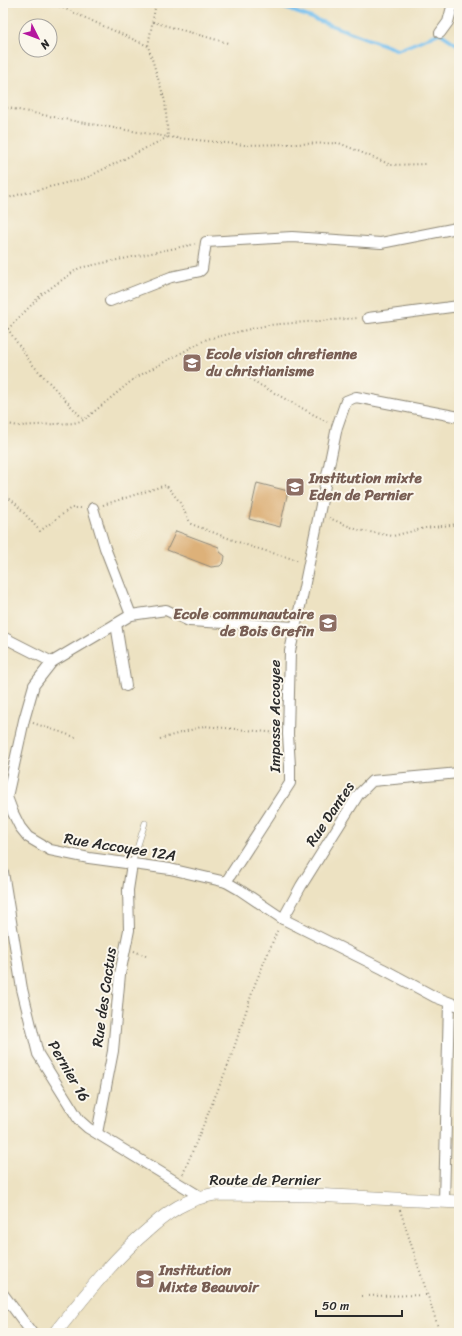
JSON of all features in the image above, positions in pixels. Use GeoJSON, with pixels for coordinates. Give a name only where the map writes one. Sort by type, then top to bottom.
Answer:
{"type":"FeatureCollection","features":[{"type":"Feature","properties":{"kind":"street"},"geometry":{"type":"LineString","coordinates":[[440,33],[448,22],[453,3]]}},
{"type":"Feature","properties":{"kind":"street"},"geometry":{"type":"LineString","coordinates":[[110,301],[171,277],[200,271],[202,269],[206,242],[292,237],[381,243],[452,229],[459,226]]}},
{"type":"Feature","properties":{"kind":"street"},"geometry":{"type":"LineString","coordinates":[[368,318],[459,306]]}},
{"type":"Feature","properties":{"kind":"street","name":"Impasse Accoyee"},"geometry":{"type":"LineString","coordinates":[[226,882],[290,783],[288,734],[290,651],[337,427],[346,401],[356,397],[459,417]]}},
{"type":"Feature","properties":{"kind":"street"},"geometry":{"type":"LineString","coordinates":[[92,508],[105,548],[131,615]]}},
{"type":"Feature","properties":{"kind":"street","name":"Rue Accoyee 12A"},"geometry":{"type":"LineString","coordinates":[[295,627],[189,620],[166,610],[131,615],[52,662],[34,685],[5,799],[20,827],[28,837],[50,850],[89,858],[170,869],[226,882],[283,919],[435,997],[454,1004]]}},
{"type":"Feature","properties":{"kind":"street"},"geometry":{"type":"LineString","coordinates":[[116,624],[126,686]]}},
{"type":"Feature","properties":{"kind":"street"},"geometry":{"type":"LineString","coordinates":[[3,637],[52,662]]}},
{"type":"Feature","properties":{"kind":"street","name":"Rue Dantes"},"geometry":{"type":"LineString","coordinates":[[283,919],[301,886],[358,795],[372,781],[459,773]]}},
{"type":"Feature","properties":{"kind":"street","name":"Rue des Cactus"},"geometry":{"type":"LineString","coordinates":[[97,1133],[112,1051],[120,974],[129,930],[130,919],[128,890],[132,864]]}},
{"type":"Feature","properties":{"kind":"street","name":"Pernier 16"},"geometry":{"type":"LineString","coordinates":[[3,872],[22,989],[38,1054],[79,1120],[88,1128],[200,1197]]}},
{"type":"Feature","properties":{"kind":"street"},"geometry":{"type":"LineString","coordinates":[[444,1202],[454,1004]]}},
{"type":"Feature","properties":{"kind":"street","name":"Route de Pernier"},"geometry":{"type":"LineString","coordinates":[[55,1333],[129,1246],[164,1216],[185,1203],[200,1197],[215,1194],[312,1195],[459,1202]]}},
{"type":"Feature","properties":{"kind":"street"},"geometry":{"type":"LineString","coordinates":[[3,1294],[32,1333]]}},
{"type":"Feature","properties":{"kind":"lane"},"geometry":{"type":"LineString","coordinates":[[132,864],[145,823]]}},
{"type":"Feature","properties":{"kind":"path"},"geometry":{"type":"LineString","coordinates":[[52,3],[148,46]]}},
{"type":"Feature","properties":{"kind":"path"},"geometry":{"type":"LineString","coordinates":[[156,3],[148,46],[165,101],[168,137]]}},
{"type":"Feature","properties":{"kind":"path"},"geometry":{"type":"LineString","coordinates":[[153,22],[228,44]]}},
{"type":"Feature","properties":{"kind":"path"},"geometry":{"type":"LineString","coordinates":[[3,107],[78,122],[168,137],[245,145],[339,143],[391,165],[425,164]]}},
{"type":"Feature","properties":{"kind":"path"},"geometry":{"type":"LineString","coordinates":[[3,200],[17,195],[86,178],[168,137]]}},
{"type":"Feature","properties":{"kind":"path"},"geometry":{"type":"LineString","coordinates":[[8,329],[42,294],[79,268],[206,242]]}},
{"type":"Feature","properties":{"kind":"path"},"geometry":{"type":"LineString","coordinates":[[3,423],[19,426],[74,423],[84,420],[135,378],[207,339],[268,325],[368,318]]}},
{"type":"Feature","properties":{"kind":"path"},"geometry":{"type":"LineString","coordinates":[[3,322],[31,362],[84,420]]}},
{"type":"Feature","properties":{"kind":"path"},"geometry":{"type":"LineString","coordinates":[[233,368],[260,385],[337,427]]}},
{"type":"Feature","properties":{"kind":"path"},"geometry":{"type":"LineString","coordinates":[[3,498],[6,496],[15,503],[40,531],[71,508],[92,508],[166,485],[179,501],[191,524],[249,546],[309,564]]}},
{"type":"Feature","properties":{"kind":"path"},"geometry":{"type":"LineString","coordinates":[[319,514],[358,530],[393,536],[426,528],[459,524]]}},
{"type":"Feature","properties":{"kind":"path"},"geometry":{"type":"LineString","coordinates":[[24,720],[78,738]]}},
{"type":"Feature","properties":{"kind":"path"},"geometry":{"type":"LineString","coordinates":[[160,739],[204,726],[288,734]]}},
{"type":"Feature","properties":{"kind":"path"},"geometry":{"type":"LineString","coordinates":[[178,1184],[229,1063],[255,984],[283,919]]}},
{"type":"Feature","properties":{"kind":"path"},"geometry":{"type":"LineString","coordinates":[[396,1199],[440,1333]]}},
{"type":"Feature","properties":{"kind":"path"},"geometry":{"type":"LineString","coordinates":[[361,1296],[428,1295]]}},
{"type":"Feature","properties":{"kind":"building"},"geometry":{"type":"Polygon","coordinates":[[[257,483],[288,491],[280,527],[249,519],[257,483]]]}},
{"type":"Feature","properties":{"kind":"building"},"geometry":{"type":"Polygon","coordinates":[[[176,531],[219,547],[220,552],[225,556],[224,562],[220,566],[211,567],[167,550],[176,531]]]}},
{"type":"Feature","properties":{"kind":"waterway"},"geometry":{"type":"LineString","coordinates":[[271,3],[398,50],[440,33],[459,46]]}},
{"type":"Feature","properties":{"kind":"place","name":"Ecole vision chretienne du christianisme"},"geometry":{"type":"Point","coordinates":[192,363]}},
{"type":"Feature","properties":{"kind":"place","name":"Institution mixte Eden de Pernier"},"geometry":{"type":"Point","coordinates":[295,487]}},
{"type":"Feature","properties":{"kind":"place","name":"Ecole communautaire de Bois Grefin"},"geometry":{"type":"Point","coordinates":[328,623]}},
{"type":"Feature","properties":{"kind":"place","name":"Institution Mixte Beauvoir"},"geometry":{"type":"Point","coordinates":[145,1279]}}]}
